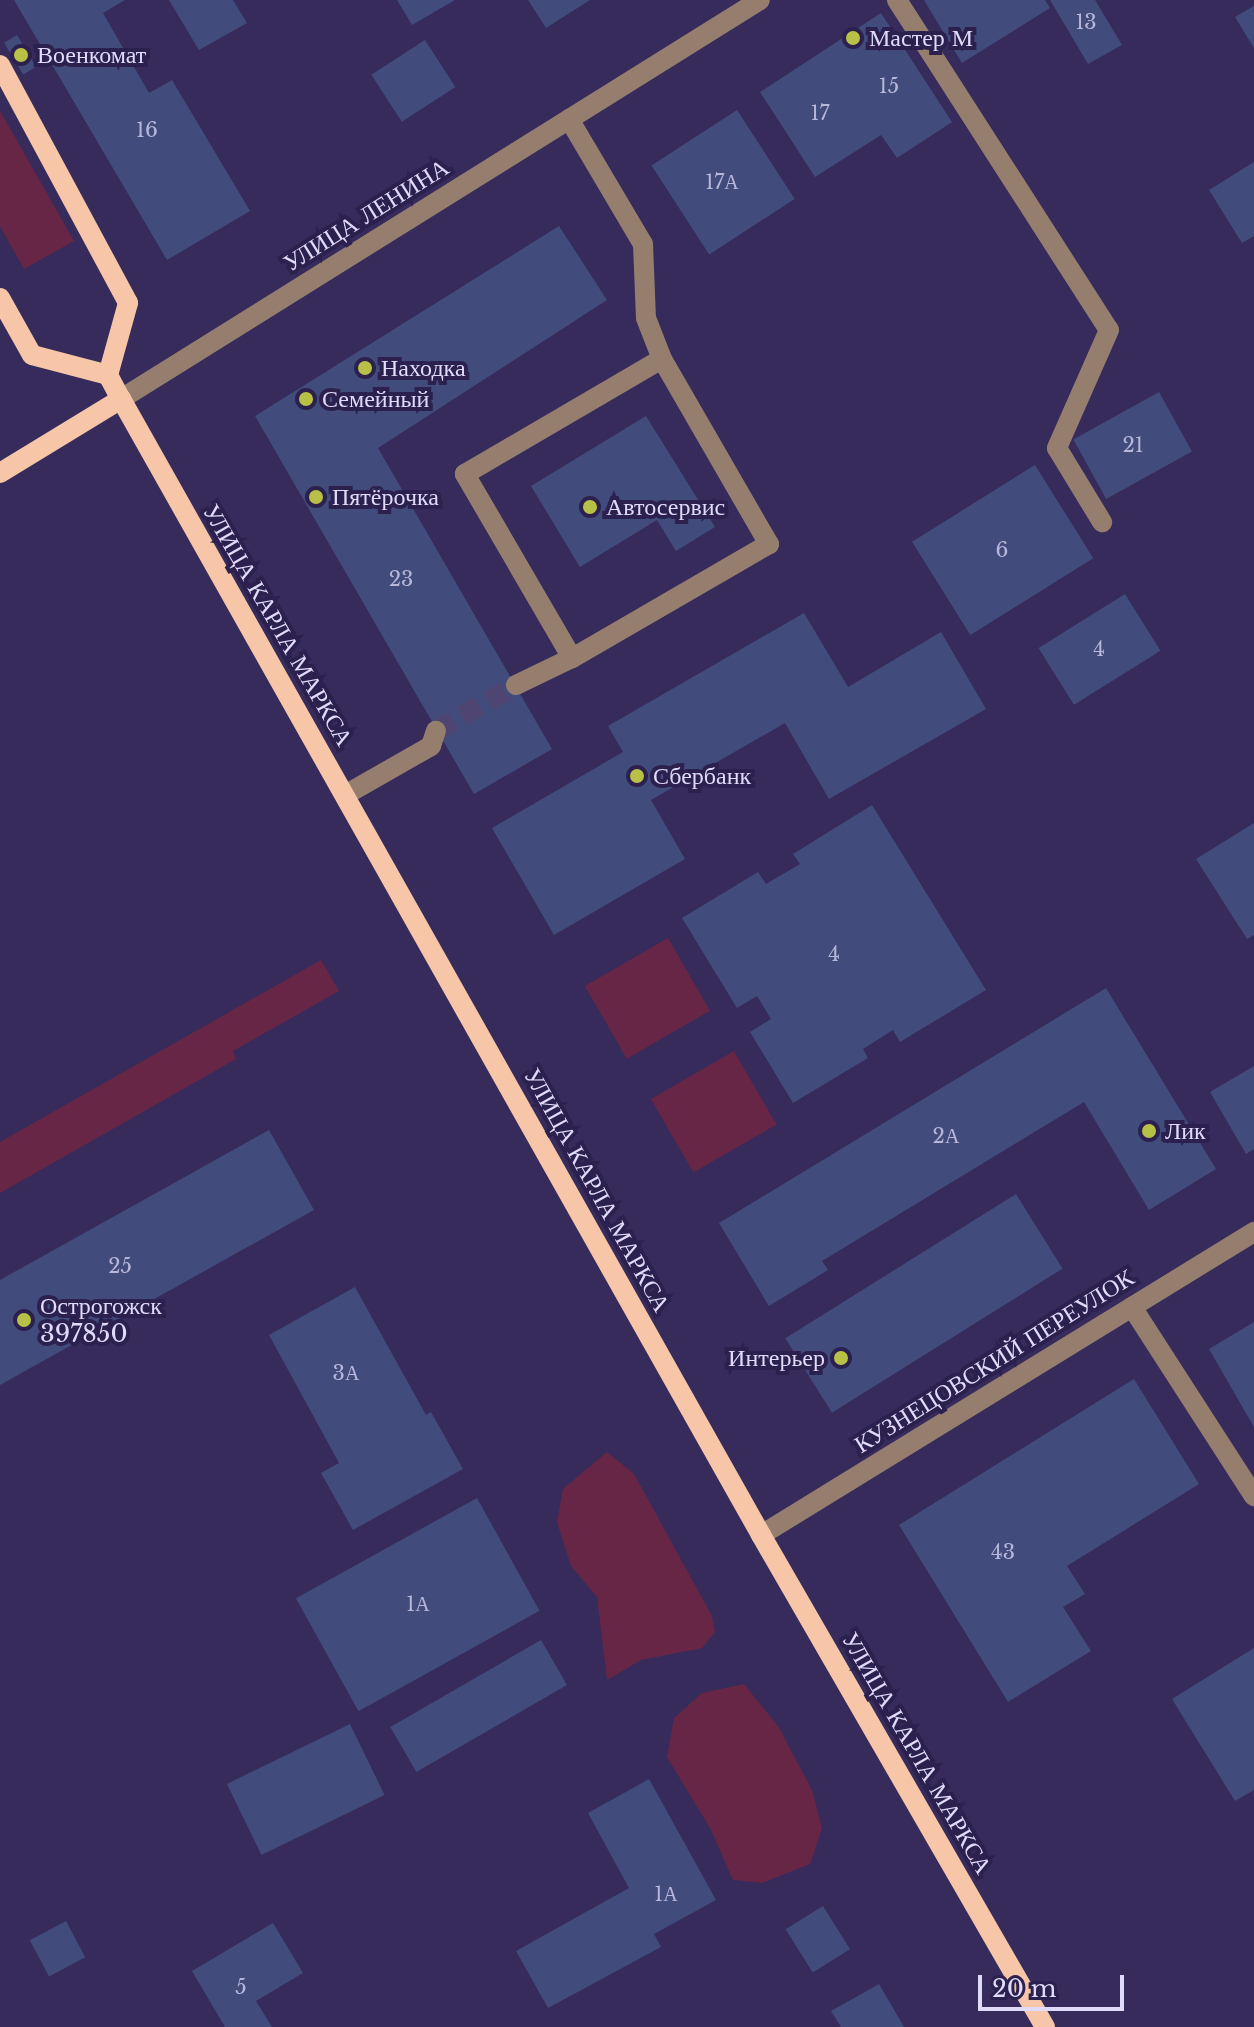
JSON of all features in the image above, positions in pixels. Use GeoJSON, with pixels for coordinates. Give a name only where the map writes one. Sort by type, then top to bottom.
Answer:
{"type":"FeatureCollection","features":[{"type":"Feature","properties":{"kind":"main road"},"geometry":{"type":"LineString","coordinates":[[0,65],[128,303],[108,375],[32,355],[0,298]]}},
{"type":"Feature","properties":{"kind":"main road","name":"УЛИЦА КАРЛА МАРКСА"},"geometry":{"type":"LineString","coordinates":[[108,375],[761,1535],[1045,2027]]}},
{"type":"Feature","properties":{"kind":"main road","name":"УЛИЦА ЛЕНИНА"},"geometry":{"type":"LineString","coordinates":[[0,473],[121,399]]}},
{"type":"Feature","properties":{"kind":"street","name":"УЛИЦА ЛЕНИНА"},"geometry":{"type":"LineString","coordinates":[[121,399],[760,0]]}},
{"type":"Feature","properties":{"kind":"street"},"geometry":{"type":"LineString","coordinates":[[897,0],[1109,330],[1057,448],[1102,522]]}},
{"type":"Feature","properties":{"kind":"street"},"geometry":{"type":"LineString","coordinates":[[516,685],[572,658],[769,544],[662,359],[646,318],[643,244],[569,119]]}},
{"type":"Feature","properties":{"kind":"street"},"geometry":{"type":"LineString","coordinates":[[572,658],[465,474],[662,359]]}},
{"type":"Feature","properties":{"kind":"street"},"geometry":{"type":"LineString","coordinates":[[345,795],[431,746],[436,731]]}},
{"type":"Feature","properties":{"kind":"street","name":"КУЗНЕЦОВСКИЙ ПЕРЕУЛОК"},"geometry":{"type":"LineString","coordinates":[[761,1535],[1254,1232]]}},
{"type":"Feature","properties":{"kind":"street"},"geometry":{"type":"LineString","coordinates":[[1132,1307],[1254,1496]]}},
{"type":"Feature","properties":{"kind":"shaded area"},"geometry":{"type":"Polygon","coordinates":[[[0,111],[74,241],[24,269],[0,226],[0,111]]]}},
{"type":"Feature","properties":{"kind":"shaded area"},"geometry":{"type":"Polygon","coordinates":[[[668,938],[710,1011],[627,1059],[585,986],[668,938]]]}},
{"type":"Feature","properties":{"kind":"shaded area"},"geometry":{"type":"Polygon","coordinates":[[[321,960],[339,991],[233,1051],[236,1059],[0,1193],[0,1142],[321,960]]]}},
{"type":"Feature","properties":{"kind":"shaded area"},"geometry":{"type":"Polygon","coordinates":[[[734,1051],[776,1125],[693,1173],[651,1099],[734,1051]]]}},
{"type":"Feature","properties":{"kind":"shaded area"},"geometry":{"type":"Polygon","coordinates":[[[607,1452],[634,1474],[712,1616],[715,1632],[702,1648],[641,1660],[607,1680],[597,1597],[571,1566],[557,1522],[563,1489],[607,1452]]]}},
{"type":"Feature","properties":{"kind":"shaded area"},"geometry":{"type":"Polygon","coordinates":[[[744,1684],[778,1726],[812,1790],[822,1828],[810,1864],[762,1883],[733,1880],[710,1828],[667,1757],[674,1718],[702,1693],[744,1684]]]}},
{"type":"Feature","properties":{"kind":"building"},"geometry":{"type":"Polygon","coordinates":[[[14,0],[125,0],[103,13],[149,93],[172,80],[250,211],[167,260],[14,0]]]}},
{"type":"Feature","properties":{"kind":"building"},"geometry":{"type":"Polygon","coordinates":[[[169,0],[233,0],[247,23],[199,50],[169,0]]]}},
{"type":"Feature","properties":{"kind":"building"},"geometry":{"type":"Polygon","coordinates":[[[397,0],[455,0],[412,25],[397,0]]]}},
{"type":"Feature","properties":{"kind":"building"},"geometry":{"type":"Polygon","coordinates":[[[528,0],[590,0],[546,28],[528,0]]]}},
{"type":"Feature","properties":{"kind":"building"},"geometry":{"type":"Polygon","coordinates":[[[924,0],[1045,0],[1050,8],[962,63],[924,0]]]}},
{"type":"Feature","properties":{"kind":"building"},"geometry":{"type":"Polygon","coordinates":[[[1050,0],[1095,0],[1122,45],[1088,64],[1050,0]]]}},
{"type":"Feature","properties":{"kind":"building"},"geometry":{"type":"Polygon","coordinates":[[[1254,6],[1254,48],[1235,17],[1254,6]]]}},
{"type":"Feature","properties":{"kind":"building"},"geometry":{"type":"Polygon","coordinates":[[[881,13],[952,122],[897,158],[881,135],[815,177],[760,92],[881,13]]]}},
{"type":"Feature","properties":{"kind":"building"},"geometry":{"type":"Polygon","coordinates":[[[17,35],[36,67],[23,74],[4,43],[17,35]]]}},
{"type":"Feature","properties":{"kind":"building"},"geometry":{"type":"Polygon","coordinates":[[[425,40],[455,87],[402,122],[371,75],[425,40]]]}},
{"type":"Feature","properties":{"kind":"building"},"geometry":{"type":"Polygon","coordinates":[[[737,110],[795,199],[709,254],[651,166],[737,110]]]}},
{"type":"Feature","properties":{"kind":"building"},"geometry":{"type":"Polygon","coordinates":[[[1254,162],[1254,236],[1242,243],[1209,190],[1254,162]]]}},
{"type":"Feature","properties":{"kind":"building"},"geometry":{"type":"Polygon","coordinates":[[[559,226],[607,300],[378,448],[552,749],[474,794],[255,416],[559,226]]]}},
{"type":"Feature","properties":{"kind":"building"},"geometry":{"type":"Polygon","coordinates":[[[1159,392],[1192,451],[1106,499],[1073,440],[1159,392]]]}},
{"type":"Feature","properties":{"kind":"building"},"geometry":{"type":"Polygon","coordinates":[[[646,416],[715,527],[676,551],[657,520],[580,567],[531,486],[646,416]]]}},
{"type":"Feature","properties":{"kind":"building"},"geometry":{"type":"Polygon","coordinates":[[[1035,465],[1093,558],[970,635],[912,542],[1035,465]]]}},
{"type":"Feature","properties":{"kind":"building"},"geometry":{"type":"Polygon","coordinates":[[[1125,594],[1161,651],[1074,705],[1038,648],[1125,594]]]}},
{"type":"Feature","properties":{"kind":"building","name":"Сбербанк"},"geometry":{"type":"Polygon","coordinates":[[[804,613],[848,687],[941,632],[986,709],[829,799],[785,723],[651,800],[685,859],[554,935],[492,828],[623,752],[608,726],[804,613]]]}},
{"type":"Feature","properties":{"kind":"building"},"geometry":{"type":"Polygon","coordinates":[[[872,805],[986,990],[900,1042],[893,1030],[863,1049],[868,1058],[793,1103],[750,1032],[771,1019],[757,996],[737,1008],[682,918],[758,872],[766,884],[800,864],[793,854],[872,805]]]}},
{"type":"Feature","properties":{"kind":"building"},"geometry":{"type":"Polygon","coordinates":[[[1254,823],[1254,935],[1247,939],[1196,859],[1254,823]]]}},
{"type":"Feature","properties":{"kind":"building"},"geometry":{"type":"Polygon","coordinates":[[[1106,988],[1216,1169],[1149,1210],[1084,1102],[822,1261],[828,1270],[769,1306],[719,1223],[1106,988]]]}},
{"type":"Feature","properties":{"kind":"building"},"geometry":{"type":"Polygon","coordinates":[[[1254,1066],[1254,1149],[1246,1154],[1210,1092],[1254,1066]]]}},
{"type":"Feature","properties":{"kind":"building"},"geometry":{"type":"Polygon","coordinates":[[[269,1130],[314,1210],[0,1385],[0,1280],[269,1130]]]}},
{"type":"Feature","properties":{"kind":"building"},"geometry":{"type":"Polygon","coordinates":[[[1016,1194],[1063,1269],[832,1413],[785,1338],[1016,1194]]]}},
{"type":"Feature","properties":{"kind":"building"},"geometry":{"type":"Polygon","coordinates":[[[355,1287],[426,1415],[431,1412],[463,1469],[353,1530],[321,1473],[339,1463],[269,1335],[355,1287]]]}},
{"type":"Feature","properties":{"kind":"building"},"geometry":{"type":"Polygon","coordinates":[[[1254,1322],[1254,1427],[1209,1349],[1254,1322]]]}},
{"type":"Feature","properties":{"kind":"building"},"geometry":{"type":"Polygon","coordinates":[[[1134,1379],[1199,1484],[1067,1566],[1085,1594],[1063,1607],[1091,1651],[1008,1702],[899,1525],[1134,1379]]]}},
{"type":"Feature","properties":{"kind":"building"},"geometry":{"type":"Polygon","coordinates":[[[477,1498],[540,1611],[358,1711],[296,1598],[477,1498]]]}},
{"type":"Feature","properties":{"kind":"building"},"geometry":{"type":"Polygon","coordinates":[[[541,1640],[567,1685],[416,1772],[390,1727],[541,1640]]]}},
{"type":"Feature","properties":{"kind":"building"},"geometry":{"type":"Polygon","coordinates":[[[1254,1648],[1254,1790],[1235,1801],[1172,1699],[1254,1648]]]}},
{"type":"Feature","properties":{"kind":"building"},"geometry":{"type":"Polygon","coordinates":[[[350,1724],[385,1795],[261,1855],[227,1784],[350,1724]]]}},
{"type":"Feature","properties":{"kind":"building"},"geometry":{"type":"Polygon","coordinates":[[[649,1779],[716,1900],[654,1934],[661,1947],[548,2008],[516,1951],[629,1888],[588,1813],[649,1779]]]}},
{"type":"Feature","properties":{"kind":"building"},"geometry":{"type":"Polygon","coordinates":[[[823,1906],[850,1949],[813,1973],[786,1929],[823,1906]]]}},
{"type":"Feature","properties":{"kind":"building"},"geometry":{"type":"Polygon","coordinates":[[[66,1921],[85,1957],[49,1976],[30,1940],[66,1921]]]}},
{"type":"Feature","properties":{"kind":"building"},"geometry":{"type":"Polygon","coordinates":[[[273,1923],[303,1973],[256,2001],[272,2027],[225,2027],[192,1971],[273,1923]]]}},
{"type":"Feature","properties":{"kind":"building"},"geometry":{"type":"Polygon","coordinates":[[[879,1984],[904,2027],[841,2027],[831,2011],[879,1984]]]}},
{"type":"Feature","properties":{"kind":"tunnel"},"geometry":{"type":"LineString","coordinates":[[436,731],[516,685]]}},
{"type":"Feature","properties":{"kind":"place","name":"Мастер М"},"geometry":{"type":"Point","coordinates":[853,38]}},
{"type":"Feature","properties":{"kind":"place","name":"Военкомат"},"geometry":{"type":"Point","coordinates":[21,55]}},
{"type":"Feature","properties":{"kind":"place","name":"Находка"},"geometry":{"type":"Point","coordinates":[365,368]}},
{"type":"Feature","properties":{"kind":"place","name":"Семейный"},"geometry":{"type":"Point","coordinates":[306,399]}},
{"type":"Feature","properties":{"kind":"place","name":"Пятёрочка"},"geometry":{"type":"Point","coordinates":[316,497]}},
{"type":"Feature","properties":{"kind":"place","name":"Автосервис"},"geometry":{"type":"Point","coordinates":[590,507]}},
{"type":"Feature","properties":{"kind":"place","name":"Сбербанк"},"geometry":{"type":"Point","coordinates":[637,776]}},
{"type":"Feature","properties":{"kind":"place","name":"Лик"},"geometry":{"type":"Point","coordinates":[1149,1131]}},
{"type":"Feature","properties":{"kind":"place","name":"Острогожск 397850"},"geometry":{"type":"Point","coordinates":[24,1320]}},
{"type":"Feature","properties":{"kind":"place","name":"Интерьер"},"geometry":{"type":"Point","coordinates":[841,1358]}}]}
